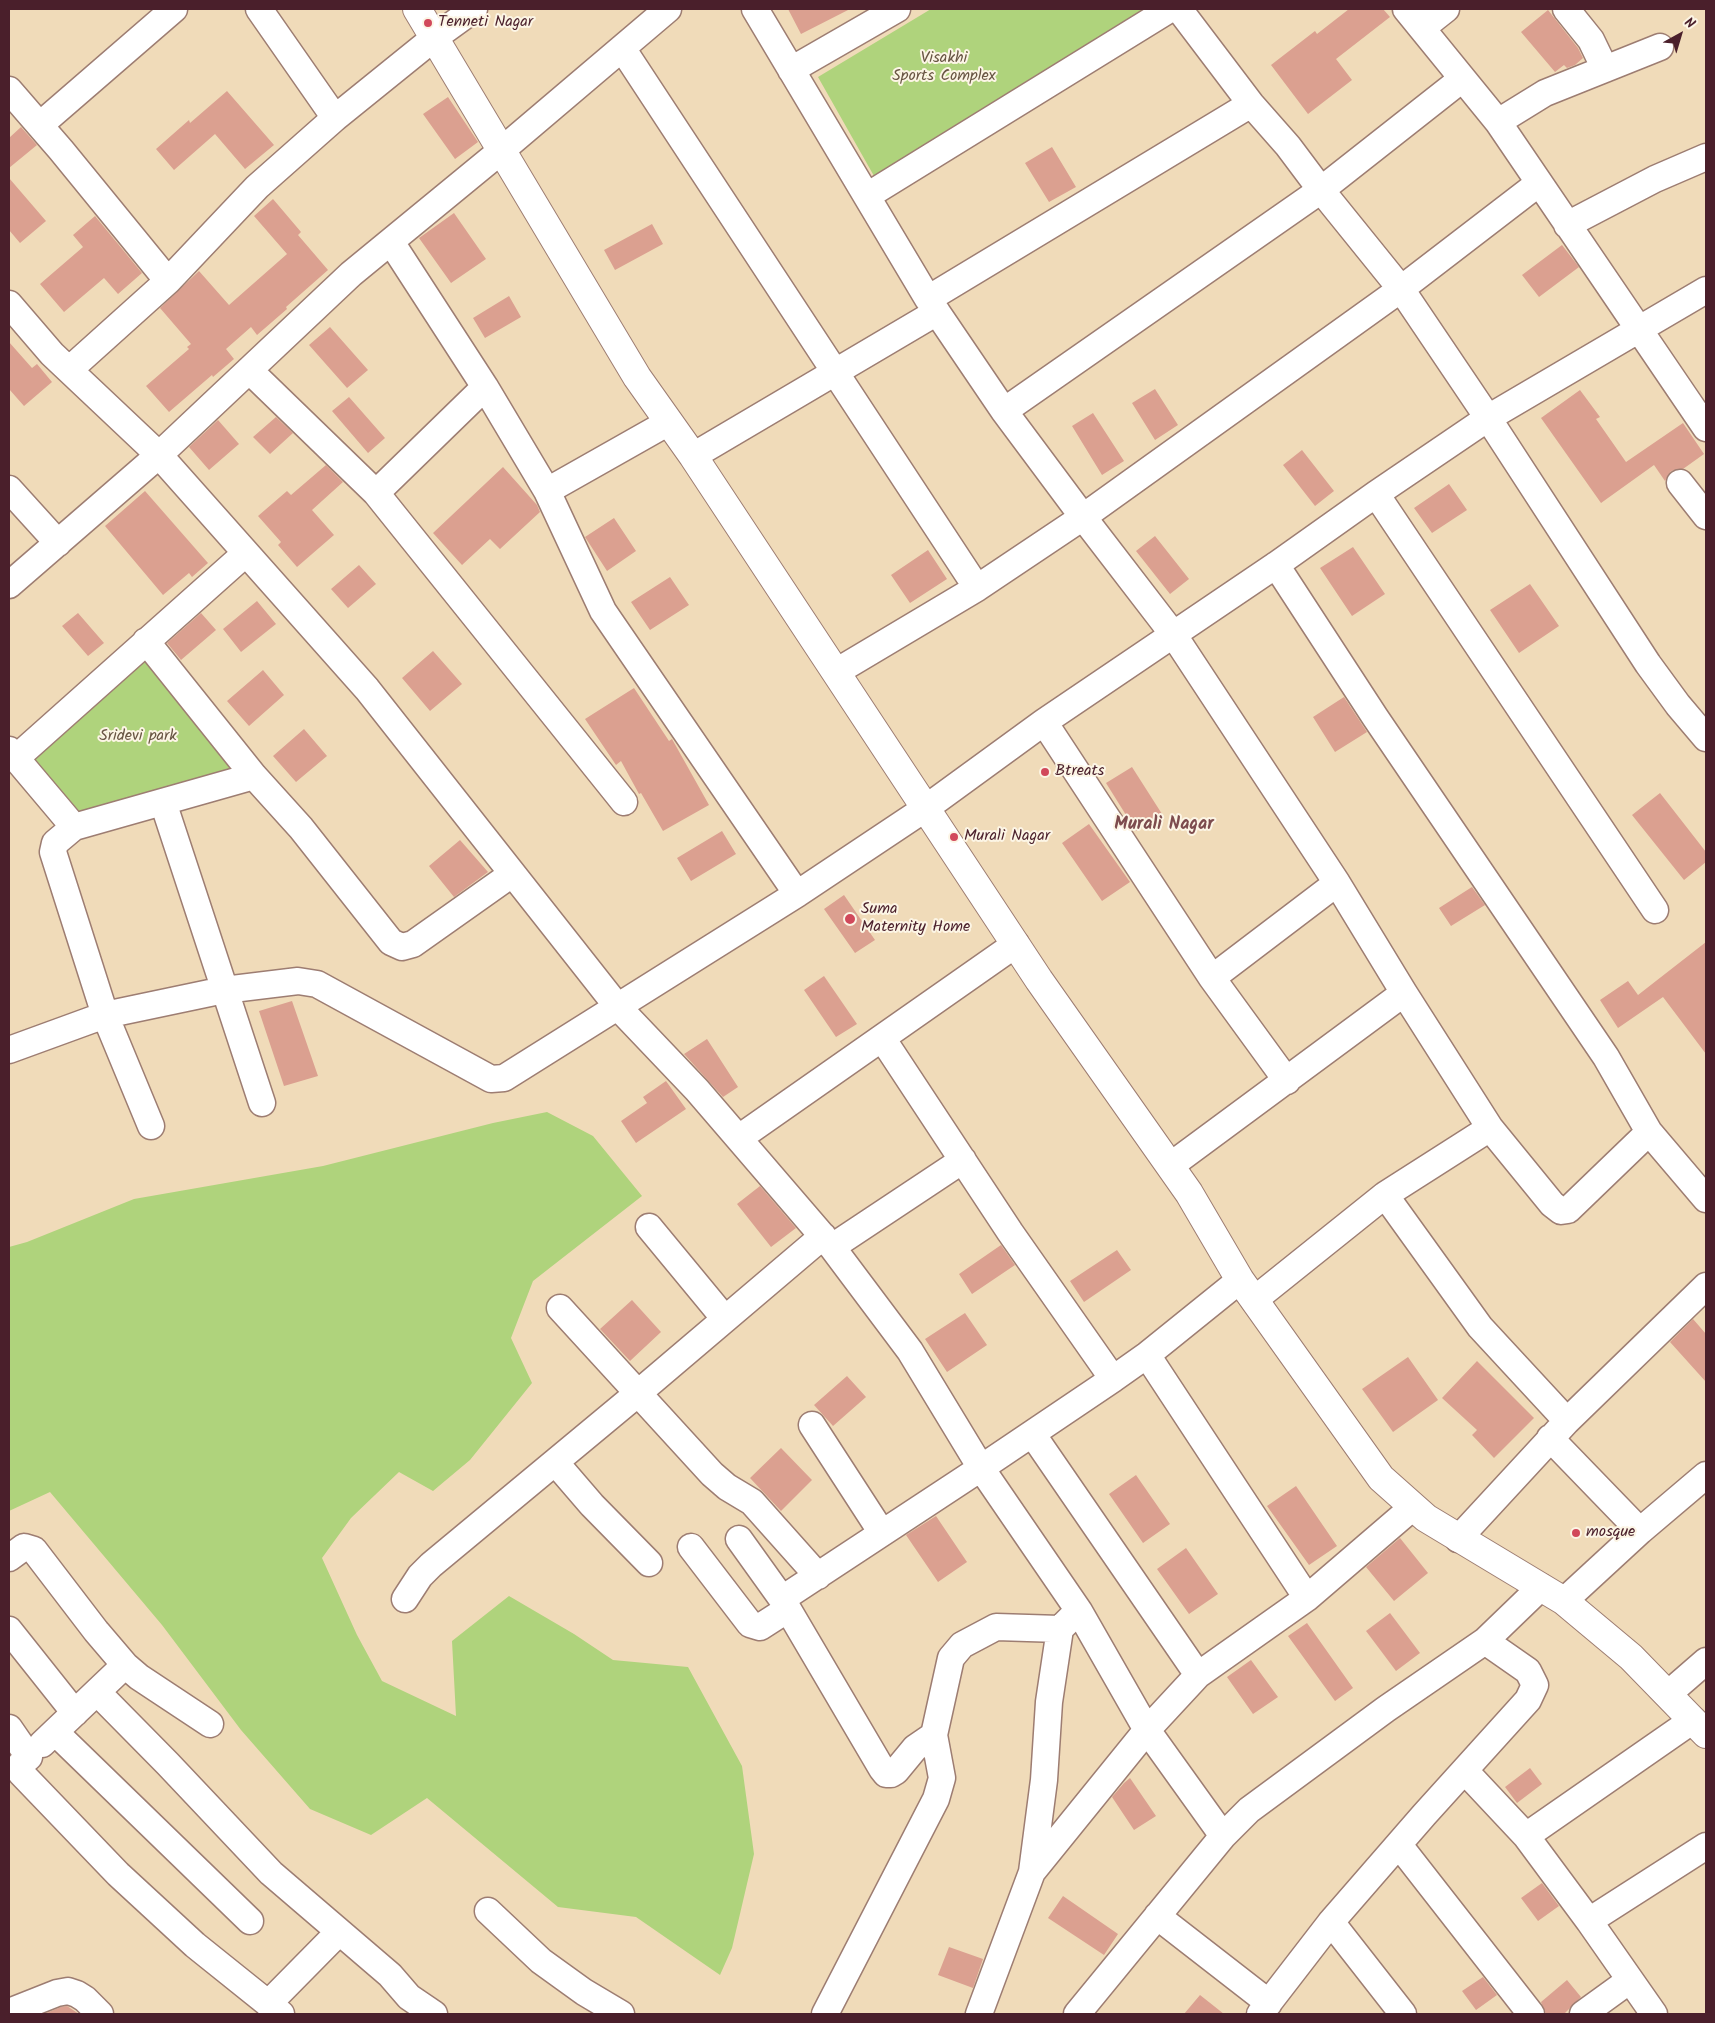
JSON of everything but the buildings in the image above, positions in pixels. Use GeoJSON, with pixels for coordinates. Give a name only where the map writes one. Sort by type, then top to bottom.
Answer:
{"type":"FeatureCollection","features":[{"type":"Feature","properties":{"kind":"main road"},"geometry":{"type":"LineString","coordinates":[[417,9],[637,377],[693,456],[1016,944],[1189,1193],[1247,1290],[1381,1478],[1426,1518],[1458,1539],[1564,1601],[1631,1657],[1700,1727]]}},
{"type":"Feature","properties":{"kind":"street"},"geometry":{"type":"LineString","coordinates":[[40,125],[174,9]]}},
{"type":"Feature","properties":{"kind":"street"},"geometry":{"type":"LineString","coordinates":[[259,9],[335,118]]}},
{"type":"Feature","properties":{"kind":"street"},"geometry":{"type":"LineString","coordinates":[[69,370],[168,280],[257,188],[335,118],[434,38],[474,9]]}},
{"type":"Feature","properties":{"kind":"street"},"geometry":{"type":"LineString","coordinates":[[9,586],[159,455],[351,274],[502,150],[668,9]]}},
{"type":"Feature","properties":{"kind":"street"},"geometry":{"type":"LineString","coordinates":[[755,9],[933,305],[1004,411],[1172,634],[1337,883],[1490,1128],[1552,1204],[1561,1211],[1568,1210],[1649,1132]]}},
{"type":"Feature","properties":{"kind":"street"},"geometry":{"type":"LineString","coordinates":[[791,70],[897,9]]}},
{"type":"Feature","properties":{"kind":"street"},"geometry":{"type":"LineString","coordinates":[[867,196],[1170,9]]}},
{"type":"Feature","properties":{"kind":"street"},"geometry":{"type":"LineString","coordinates":[[1179,9],[1252,104],[1288,146],[1401,289],[1488,418],[1648,664],[1678,705],[1706,738]]}},
{"type":"Feature","properties":{"kind":"street"},"geometry":{"type":"LineString","coordinates":[[1446,9],[1414,18],[1498,122],[1706,428]]}},
{"type":"Feature","properties":{"kind":"street"},"geometry":{"type":"LineString","coordinates":[[1566,9],[1590,40],[1605,69]]}},
{"type":"Feature","properties":{"kind":"street"},"geometry":{"type":"LineString","coordinates":[[1498,122],[1545,93],[1660,47]]}},
{"type":"Feature","properties":{"kind":"street"},"geometry":{"type":"LineString","coordinates":[[622,48],[977,588]]}},
{"type":"Feature","properties":{"kind":"street"},"geometry":{"type":"LineString","coordinates":[[1004,411],[1321,190],[1462,79]]}},
{"type":"Feature","properties":{"kind":"street"},"geometry":{"type":"LineString","coordinates":[[9,90],[168,280]]}},
{"type":"Feature","properties":{"kind":"street"},"geometry":{"type":"LineString","coordinates":[[693,456],[835,372],[933,305],[1252,104]]}},
{"type":"Feature","properties":{"kind":"street"},"geometry":{"type":"LineString","coordinates":[[1568,225],[1655,179],[1706,157]]}},
{"type":"Feature","properties":{"kind":"street"},"geometry":{"type":"LineString","coordinates":[[836,672],[977,588],[1083,518],[1401,289],[1539,183]]}},
{"type":"Feature","properties":{"kind":"street"},"geometry":{"type":"LineString","coordinates":[[390,242],[485,387],[547,491],[603,611],[797,894]]}},
{"type":"Feature","properties":{"kind":"street"},"geometry":{"type":"LineString","coordinates":[[9,1048],[105,1015],[224,990],[298,981],[317,984],[491,1079],[504,1078],[797,894],[926,808],[1044,722],[1276,565],[1488,418],[1706,290]]}},
{"type":"Feature","properties":{"kind":"street"},"geometry":{"type":"LineString","coordinates":[[9,304],[52,354],[159,455],[367,689],[617,1006],[697,1090],[827,1242],[910,1351],[981,1468],[1078,1611],[1146,1730],[1223,1836]]}},
{"type":"Feature","properties":{"kind":"street"},"geometry":{"type":"LineString","coordinates":[[249,370],[376,493],[624,802]]}},
{"type":"Feature","properties":{"kind":"street"},"geometry":{"type":"LineString","coordinates":[[376,493],[485,387]]}},
{"type":"Feature","properties":{"kind":"street"},"geometry":{"type":"LineString","coordinates":[[547,491],[669,422]]}},
{"type":"Feature","properties":{"kind":"street"},"geometry":{"type":"LineString","coordinates":[[1680,483],[1706,516]]}},
{"type":"Feature","properties":{"kind":"street"},"geometry":{"type":"LineString","coordinates":[[9,488],[58,543]]}},
{"type":"Feature","properties":{"kind":"street"},"geometry":{"type":"LineString","coordinates":[[1376,494],[1655,910]]}},
{"type":"Feature","properties":{"kind":"street"},"geometry":{"type":"LineString","coordinates":[[74,827],[12,754],[246,553]]}},
{"type":"Feature","properties":{"kind":"street"},"geometry":{"type":"LineString","coordinates":[[1276,565],[1375,717],[1606,1057],[1649,1132],[1706,1200]]}},
{"type":"Feature","properties":{"kind":"street"},"geometry":{"type":"LineString","coordinates":[[146,640],[254,776],[301,828],[391,942],[402,947],[413,944],[512,874]]}},
{"type":"Feature","properties":{"kind":"street"},"geometry":{"type":"LineString","coordinates":[[1044,722],[1212,978],[1287,1081]]}},
{"type":"Feature","properties":{"kind":"street"},"geometry":{"type":"LineString","coordinates":[[152,1126],[105,1015],[52,852],[55,843],[74,827],[254,776]]}},
{"type":"Feature","properties":{"kind":"street"},"geometry":{"type":"LineString","coordinates":[[163,802],[262,1103]]}},
{"type":"Feature","properties":{"kind":"street"},"geometry":{"type":"LineString","coordinates":[[1212,978],[1337,883]]}},
{"type":"Feature","properties":{"kind":"street"},"geometry":{"type":"LineString","coordinates":[[739,1138],[1016,944]]}},
{"type":"Feature","properties":{"kind":"street"},"geometry":{"type":"LineString","coordinates":[[1170,1166],[1404,993]]}},
{"type":"Feature","properties":{"kind":"street"},"geometry":{"type":"LineString","coordinates":[[882,1038],[1113,1379]]}},
{"type":"Feature","properties":{"kind":"street"},"geometry":{"type":"LineString","coordinates":[[691,1546],[750,1624],[760,1627],[818,1576],[1033,1435],[1147,1355],[1247,1290],[1385,1195],[1490,1128]]}},
{"type":"Feature","properties":{"kind":"street"},"geometry":{"type":"LineString","coordinates":[[405,1600],[420,1576],[431,1565],[725,1319],[827,1242],[963,1160]]}},
{"type":"Feature","properties":{"kind":"street"},"geometry":{"type":"LineString","coordinates":[[1385,1195],[1480,1327],[1640,1531]]}},
{"type":"Feature","properties":{"kind":"street"},"geometry":{"type":"LineString","coordinates":[[649,1227],[725,1319]]}},
{"type":"Feature","properties":{"kind":"street"},"geometry":{"type":"LineString","coordinates":[[1458,1539],[1559,1429],[1706,1286]]}},
{"type":"Feature","properties":{"kind":"street"},"geometry":{"type":"LineString","coordinates":[[560,1308],[712,1474],[727,1487],[752,1502],[818,1576]]}},
{"type":"Feature","properties":{"kind":"street"},"geometry":{"type":"LineString","coordinates":[[1147,1355],[1307,1598]]}},
{"type":"Feature","properties":{"kind":"street"},"geometry":{"type":"LineString","coordinates":[[812,1425],[882,1533]]}},
{"type":"Feature","properties":{"kind":"street"},"geometry":{"type":"LineString","coordinates":[[1033,1435],[1198,1675]]}},
{"type":"Feature","properties":{"kind":"street"},"geometry":{"type":"LineString","coordinates":[[555,1462],[592,1505],[648,1563]]}},
{"type":"Feature","properties":{"kind":"street"},"geometry":{"type":"LineString","coordinates":[[1564,1601],[1640,1531],[1706,1475]]}},
{"type":"Feature","properties":{"kind":"street"},"geometry":{"type":"LineString","coordinates":[[1032,1872],[1146,1730],[1198,1675],[1307,1598],[1413,1507]]}},
{"type":"Feature","properties":{"kind":"street"},"geometry":{"type":"LineString","coordinates":[[739,1539],[785,1604],[886,1774],[896,1771],[914,1748],[934,1735]]}},
{"type":"Feature","properties":{"kind":"street"},"geometry":{"type":"LineString","coordinates":[[9,1558],[24,1547],[34,1550],[125,1665],[139,1677],[210,1724]]}},
{"type":"Feature","properties":{"kind":"street"},"geometry":{"type":"LineString","coordinates":[[1077,2014],[1223,1836],[1249,1810],[1386,1709],[1485,1641],[1541,1587]]}},
{"type":"Feature","properties":{"kind":"street"},"geometry":{"type":"LineString","coordinates":[[979,2014],[1032,1872],[1044,1780],[1049,1702],[1060,1629],[1078,1611]]}},
{"type":"Feature","properties":{"kind":"street"},"geometry":{"type":"LineString","coordinates":[[826,2014],[936,1799],[942,1778],[934,1735],[951,1658],[962,1645],[996,1627],[1060,1629]]}},
{"type":"Feature","properties":{"kind":"street"},"geometry":{"type":"LineString","coordinates":[[9,1630],[75,1713]]}},
{"type":"Feature","properties":{"kind":"street"},"geometry":{"type":"LineString","coordinates":[[1157,1916],[1265,2009],[1331,1922],[1528,1700],[1535,1684],[1528,1672],[1485,1641]]}},
{"type":"Feature","properties":{"kind":"street"},"geometry":{"type":"LineString","coordinates":[[1668,1694],[1706,1661]]}},
{"type":"Feature","properties":{"kind":"street"},"geometry":{"type":"LineString","coordinates":[[125,1665],[29,1757],[19,1768],[21,1773],[118,1874],[195,1945],[274,2009],[339,1932]]}},
{"type":"Feature","properties":{"kind":"street"},"geometry":{"type":"LineString","coordinates":[[96,1692],[168,1764],[271,1874],[390,1974],[409,1997],[434,2014]]}},
{"type":"Feature","properties":{"kind":"street"},"geometry":{"type":"LineString","coordinates":[[1526,1836],[1700,1727]]}},
{"type":"Feature","properties":{"kind":"street"},"geometry":{"type":"LineString","coordinates":[[9,1728],[29,1757]]}},
{"type":"Feature","properties":{"kind":"street"},"geometry":{"type":"LineString","coordinates":[[55,1732],[250,1921]]}},
{"type":"Feature","properties":{"kind":"street"},"geometry":{"type":"LineString","coordinates":[[1465,1771],[1526,1836],[1589,1921],[1654,2014]]}},
{"type":"Feature","properties":{"kind":"street"},"geometry":{"type":"LineString","coordinates":[[1399,1845],[1531,2014]]}},
{"type":"Feature","properties":{"kind":"street"},"geometry":{"type":"LineString","coordinates":[[1589,1921],[1706,1846]]}},
{"type":"Feature","properties":{"kind":"street"},"geometry":{"type":"LineString","coordinates":[[488,1911],[541,1961],[584,1992],[621,2014]]}},
{"type":"Feature","properties":{"kind":"street"},"geometry":{"type":"LineString","coordinates":[[1331,1922],[1403,2014]]}},
{"type":"Feature","properties":{"kind":"street"},"geometry":{"type":"LineString","coordinates":[[1583,2014],[1630,1980]]}},
{"type":"Feature","properties":{"kind":"street"},"geometry":{"type":"LineString","coordinates":[[9,2012],[57,1993],[68,1992],[77,1994],[86,2000],[100,2014]]}},
{"type":"Feature","properties":{"kind":"green space","name":"Visakhi Sports Complex"},"geometry":{"type":"Polygon","coordinates":[[[931,9],[1164,9],[874,176],[818,77],[931,9]]]}},
{"type":"Feature","properties":{"kind":"green space","name":"Sridevi park"},"geometry":{"type":"Polygon","coordinates":[[[144,651],[241,767],[79,820],[31,754],[144,651]]]}},
{"type":"Feature","properties":{"kind":"green space"},"geometry":{"type":"Polygon","coordinates":[[[547,1112],[593,1136],[642,1196],[533,1281],[511,1338],[532,1383],[470,1460],[433,1491],[399,1472],[351,1518],[322,1558],[357,1635],[382,1681],[456,1716],[452,1641],[509,1596],[574,1634],[613,1660],[688,1667],[742,1766],[754,1854],[732,1948],[720,1975],[636,1917],[558,1907],[427,1798],[371,1835],[310,1809],[241,1730],[162,1625],[50,1492],[9,1511],[9,1247],[27,1242],[134,1199],[323,1166],[493,1123],[547,1112]]]}},
{"type":"Feature","properties":{"kind":"place","name":"Tenneti Nagar"},"geometry":{"type":"Point","coordinates":[428,23]}},
{"type":"Feature","properties":{"kind":"place","name":"Btreats"},"geometry":{"type":"Point","coordinates":[1045,772]}},
{"type":"Feature","properties":{"kind":"place","name":"Murali Nagar"},"geometry":{"type":"Point","coordinates":[954,837]}},
{"type":"Feature","properties":{"kind":"place","name":"Suma Maternity Home"},"geometry":{"type":"Point","coordinates":[850,919]}},
{"type":"Feature","properties":{"kind":"place","name":"mosque"},"geometry":{"type":"Point","coordinates":[1576,1533]}},
{"type":"Feature","properties":{"kind":"district","name":"Murali Nagar"},"geometry":{"type":"Point","coordinates":[1164,826]}}]}
